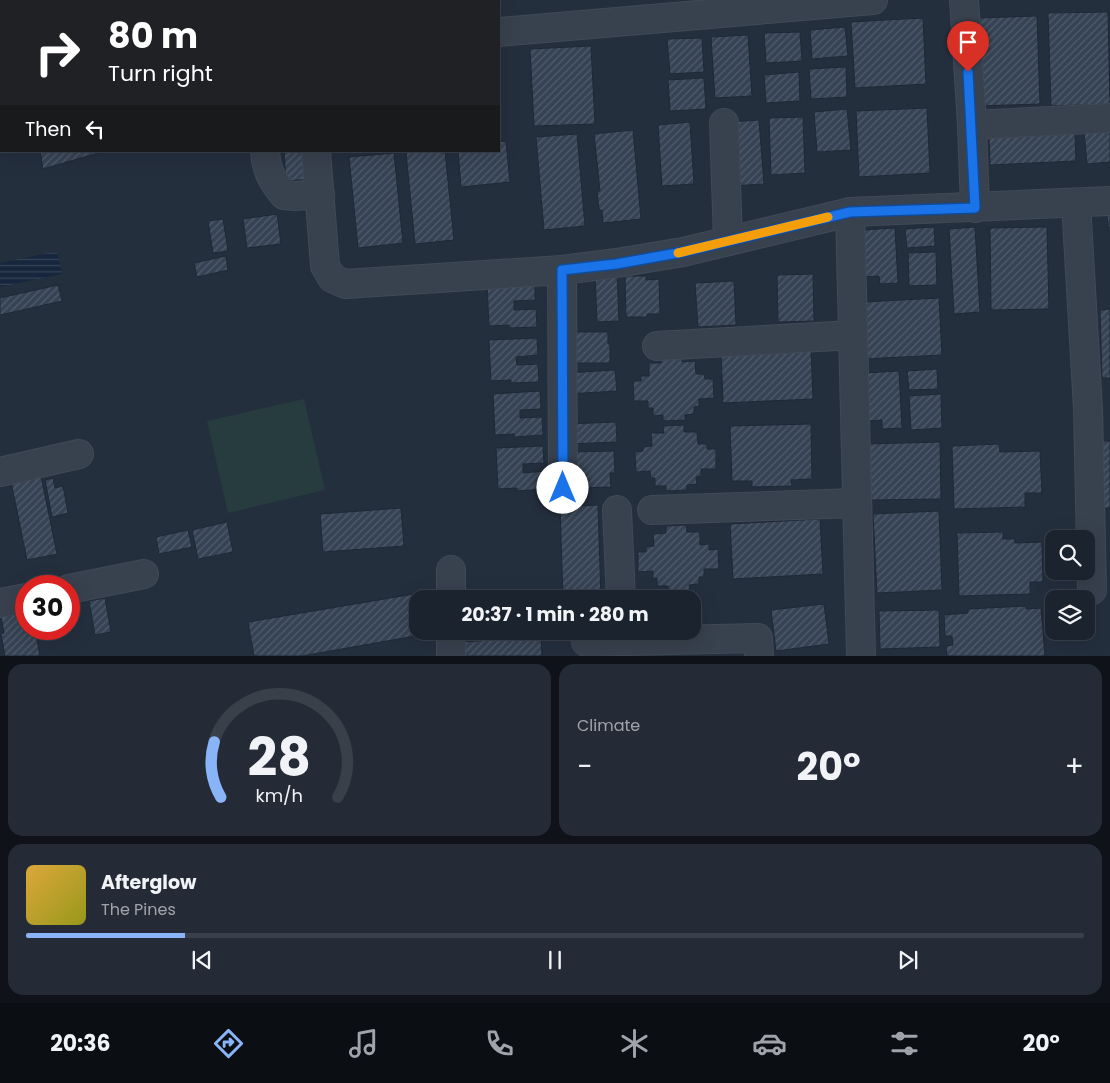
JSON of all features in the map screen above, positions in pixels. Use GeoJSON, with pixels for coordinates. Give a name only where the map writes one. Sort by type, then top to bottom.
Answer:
{"type":"FeatureCollection","features":[{"type":"Feature","properties":{"kind":"street"},"geometry":{"type":"LineString","coordinates":[[500,32],[873,0]]}},
{"type":"Feature","properties":{"kind":"street"},"geometry":{"type":"LineString","coordinates":[[964,0],[975,208]]}},
{"type":"Feature","properties":{"kind":"street"},"geometry":{"type":"LineString","coordinates":[[972,125],[1110,118]]}},
{"type":"Feature","properties":{"kind":"street"},"geometry":{"type":"LineString","coordinates":[[724,123],[728,241]]}},
{"type":"Feature","properties":{"kind":"street"},"geometry":{"type":"LineString","coordinates":[[265,152],[265,162],[272,181],[284,195],[320,194]]}},
{"type":"Feature","properties":{"kind":"street"},"geometry":{"type":"LineString","coordinates":[[316,152],[325,266],[332,278],[345,284],[562,270],[616,264],[673,254],[850,212],[1110,201]]}},
{"type":"Feature","properties":{"kind":"street"},"geometry":{"type":"LineString","coordinates":[[1076,203],[1099,408],[1092,590]]}},
{"type":"Feature","properties":{"kind":"street"},"geometry":{"type":"LineString","coordinates":[[850,212],[861,656]]}},
{"type":"Feature","properties":{"kind":"street"},"geometry":{"type":"LineString","coordinates":[[562,270],[563,488]]}},
{"type":"Feature","properties":{"kind":"street"},"geometry":{"type":"LineString","coordinates":[[657,346],[853,335]]}},
{"type":"Feature","properties":{"kind":"street"},"geometry":{"type":"LineString","coordinates":[[0,472],[79,454]]}},
{"type":"Feature","properties":{"kind":"street"},"geometry":{"type":"LineString","coordinates":[[652,510],[857,503]]}},
{"type":"Feature","properties":{"kind":"street"},"geometry":{"type":"LineString","coordinates":[[617,510],[621,590]]}},
{"type":"Feature","properties":{"kind":"street"},"geometry":{"type":"LineString","coordinates":[[450,570],[451,590]]}},
{"type":"Feature","properties":{"kind":"street"},"geometry":{"type":"LineString","coordinates":[[80,587],[144,574]]}},
{"type":"Feature","properties":{"kind":"street"},"geometry":{"type":"LineString","coordinates":[[0,603],[15,600]]}},
{"type":"Feature","properties":{"kind":"street"},"geometry":{"type":"LineString","coordinates":[[701,637],[758,638],[759,656]]}},
{"type":"Feature","properties":{"kind":"street"},"geometry":{"type":"LineString","coordinates":[[451,640],[451,656]]}},
{"type":"Feature","properties":{"kind":"street"},"geometry":{"type":"LineString","coordinates":[[586,642],[598,640]]}},
{"type":"Feature","properties":{"kind":"green space"},"geometry":{"type":"Polygon","coordinates":[[[304,399],[325,490],[228,513],[207,421],[304,399]]]}},
{"type":"Feature","properties":{"kind":"water"},"geometry":{"type":"Polygon","coordinates":[[[57,251],[62,274],[0,287],[0,263],[57,251]]]}},
{"type":"Feature","properties":{"kind":"building"},"geometry":{"type":"Polygon","coordinates":[[[1108,12],[1110,104],[1051,106],[1048,13],[1108,12]]]}},
{"type":"Feature","properties":{"kind":"building"},"geometry":{"type":"Polygon","coordinates":[[[1037,16],[1040,104],[980,106],[979,74],[982,73],[982,54],[978,54],[977,18],[1037,16]]]}},
{"type":"Feature","properties":{"kind":"building"},"geometry":{"type":"Polygon","coordinates":[[[923,18],[926,84],[855,88],[851,22],[923,18]]]}},
{"type":"Feature","properties":{"kind":"building"},"geometry":{"type":"Polygon","coordinates":[[[845,27],[848,56],[812,59],[810,30],[845,27]]]}},
{"type":"Feature","properties":{"kind":"building"},"geometry":{"type":"Polygon","coordinates":[[[800,32],[802,61],[766,63],[764,33],[800,32]]]}},
{"type":"Feature","properties":{"kind":"building"},"geometry":{"type":"Polygon","coordinates":[[[748,35],[752,96],[715,98],[711,37],[748,35]]]}},
{"type":"Feature","properties":{"kind":"building"},"geometry":{"type":"Polygon","coordinates":[[[702,38],[704,72],[670,74],[667,39],[702,38]]]}},
{"type":"Feature","properties":{"kind":"building"},"geometry":{"type":"Polygon","coordinates":[[[591,46],[595,124],[534,126],[530,49],[591,46]]]}},
{"type":"Feature","properties":{"kind":"building"},"geometry":{"type":"Polygon","coordinates":[[[846,67],[847,97],[811,99],[809,69],[846,67]]]}},
{"type":"Feature","properties":{"kind":"building"},"geometry":{"type":"Polygon","coordinates":[[[799,72],[800,101],[766,103],[764,75],[799,72]]]}},
{"type":"Feature","properties":{"kind":"building"},"geometry":{"type":"Polygon","coordinates":[[[704,78],[706,109],[670,111],[668,80],[704,78]]]}},
{"type":"Feature","properties":{"kind":"building"},"geometry":{"type":"Polygon","coordinates":[[[927,108],[930,173],[859,177],[856,111],[927,108]]]}},
{"type":"Feature","properties":{"kind":"building"},"geometry":{"type":"Polygon","coordinates":[[[847,109],[851,150],[817,152],[814,112],[847,109]]]}},
{"type":"Feature","properties":{"kind":"building"},"geometry":{"type":"Polygon","coordinates":[[[803,117],[805,173],[771,175],[769,118],[803,117]]]}},
{"type":"Feature","properties":{"kind":"building"},"geometry":{"type":"Polygon","coordinates":[[[759,120],[764,184],[733,186],[729,122],[759,120]]]}},
{"type":"Feature","properties":{"kind":"building"},"geometry":{"type":"Polygon","coordinates":[[[690,122],[694,184],[662,186],[658,125],[690,122]]]}},
{"type":"Feature","properties":{"kind":"building"},"geometry":{"type":"Polygon","coordinates":[[[1110,129],[1110,162],[1087,164],[1084,132],[1110,129]]]}},
{"type":"Feature","properties":{"kind":"building"},"geometry":{"type":"Polygon","coordinates":[[[633,130],[641,219],[603,223],[602,210],[599,210],[597,191],[600,191],[594,134],[633,130]]]}},
{"type":"Feature","properties":{"kind":"building"},"geometry":{"type":"Polygon","coordinates":[[[577,134],[585,226],[544,230],[536,137],[577,134]]]}},
{"type":"Feature","properties":{"kind":"building"},"geometry":{"type":"Polygon","coordinates":[[[1075,134],[1076,161],[990,165],[989,138],[1075,134]]]}},
{"type":"Feature","properties":{"kind":"building"},"geometry":{"type":"Polygon","coordinates":[[[506,141],[510,182],[461,187],[458,152],[500,152],[500,142],[506,141]]]}},
{"type":"Feature","properties":{"kind":"building"},"geometry":{"type":"Polygon","coordinates":[[[40,152],[102,152],[43,169],[40,152]]]}},
{"type":"Feature","properties":{"kind":"building"},"geometry":{"type":"Polygon","coordinates":[[[284,152],[310,152],[312,179],[286,181],[284,152]]]}},
{"type":"Feature","properties":{"kind":"building"},"geometry":{"type":"Polygon","coordinates":[[[445,152],[454,240],[415,244],[406,153],[445,152]]]}},
{"type":"Feature","properties":{"kind":"building"},"geometry":{"type":"Polygon","coordinates":[[[394,153],[403,243],[358,248],[349,157],[394,153]]]}},
{"type":"Feature","properties":{"kind":"building"},"geometry":{"type":"Polygon","coordinates":[[[1106,208],[1110,208],[1110,233],[1109,233],[1106,208]]]}},
{"type":"Feature","properties":{"kind":"building"},"geometry":{"type":"Polygon","coordinates":[[[277,214],[281,244],[247,248],[243,219],[277,214]]]}},
{"type":"Feature","properties":{"kind":"building"},"geometry":{"type":"Polygon","coordinates":[[[223,219],[228,251],[213,253],[208,221],[223,219]]]}},
{"type":"Feature","properties":{"kind":"building"},"geometry":{"type":"Polygon","coordinates":[[[934,227],[935,246],[907,248],[905,229],[934,227]]]}},
{"type":"Feature","properties":{"kind":"building"},"geometry":{"type":"Polygon","coordinates":[[[975,227],[980,312],[954,314],[949,229],[975,227]]]}},
{"type":"Feature","properties":{"kind":"building"},"geometry":{"type":"Polygon","coordinates":[[[1047,227],[1049,309],[991,310],[990,228],[1047,227]]]}},
{"type":"Feature","properties":{"kind":"building"},"geometry":{"type":"Polygon","coordinates":[[[895,228],[898,283],[880,284],[879,276],[864,277],[862,230],[895,228]]]}},
{"type":"Feature","properties":{"kind":"building"},"geometry":{"type":"Polygon","coordinates":[[[936,252],[937,285],[909,286],[908,253],[936,252]]]}},
{"type":"Feature","properties":{"kind":"building"},"geometry":{"type":"Polygon","coordinates":[[[226,256],[228,270],[197,277],[194,263],[226,256]]]}},
{"type":"Feature","properties":{"kind":"building"},"geometry":{"type":"Polygon","coordinates":[[[617,273],[619,321],[597,322],[595,274],[617,273]]]}},
{"type":"Feature","properties":{"kind":"building"},"geometry":{"type":"Polygon","coordinates":[[[813,274],[814,321],[778,322],[777,275],[813,274]]]}},
{"type":"Feature","properties":{"kind":"building"},"geometry":{"type":"Polygon","coordinates":[[[625,276],[646,276],[646,280],[659,279],[660,314],[647,314],[647,317],[626,317],[625,276]]]}},
{"type":"Feature","properties":{"kind":"building"},"geometry":{"type":"Polygon","coordinates":[[[734,281],[736,325],[698,327],[695,283],[734,281]]]}},
{"type":"Feature","properties":{"kind":"building"},"geometry":{"type":"Polygon","coordinates":[[[535,283],[535,300],[514,301],[514,310],[536,309],[537,327],[509,328],[509,325],[489,326],[487,285],[535,283]]]}},
{"type":"Feature","properties":{"kind":"building"},"geometry":{"type":"Polygon","coordinates":[[[58,285],[62,301],[0,315],[0,298],[58,285]]]}},
{"type":"Feature","properties":{"kind":"building"},"geometry":{"type":"Polygon","coordinates":[[[939,298],[942,355],[863,359],[865,302],[939,298]]]}},
{"type":"Feature","properties":{"kind":"building"},"geometry":{"type":"Polygon","coordinates":[[[1110,309],[1110,378],[1102,378],[1100,310],[1110,309]]]}},
{"type":"Feature","properties":{"kind":"building"},"geometry":{"type":"Polygon","coordinates":[[[574,332],[608,332],[610,363],[571,363],[574,332]]]}},
{"type":"Feature","properties":{"kind":"building"},"geometry":{"type":"Polygon","coordinates":[[[537,338],[538,355],[516,357],[517,365],[538,364],[539,382],[511,383],[511,380],[491,381],[489,340],[537,338]]]}},
{"type":"Feature","properties":{"kind":"building"},"geometry":{"type":"Polygon","coordinates":[[[811,349],[813,399],[723,403],[721,352],[811,349]]]}},
{"type":"Feature","properties":{"kind":"building"},"geometry":{"type":"Polygon","coordinates":[[[682,355],[682,362],[695,361],[696,374],[704,374],[705,379],[713,379],[714,398],[699,399],[699,406],[694,407],[694,414],[685,415],[685,420],[663,421],[663,415],[653,416],[653,408],[648,408],[648,401],[634,401],[633,381],[641,381],[641,376],[649,376],[649,363],[661,363],[661,356],[682,355]]]}},
{"type":"Feature","properties":{"kind":"building"},"geometry":{"type":"Polygon","coordinates":[[[937,369],[938,389],[909,390],[907,371],[937,369]]]}},
{"type":"Feature","properties":{"kind":"building"},"geometry":{"type":"Polygon","coordinates":[[[615,370],[617,391],[567,394],[566,373],[615,370]]]}},
{"type":"Feature","properties":{"kind":"building"},"geometry":{"type":"Polygon","coordinates":[[[899,371],[902,428],[882,429],[882,420],[867,421],[864,373],[899,371]]]}},
{"type":"Feature","properties":{"kind":"building"},"geometry":{"type":"Polygon","coordinates":[[[540,391],[541,409],[520,410],[520,418],[542,417],[543,435],[514,437],[514,434],[495,435],[493,394],[540,391]]]}},
{"type":"Feature","properties":{"kind":"building"},"geometry":{"type":"Polygon","coordinates":[[[941,394],[942,428],[911,430],[909,396],[941,394]]]}},
{"type":"Feature","properties":{"kind":"building"},"geometry":{"type":"Polygon","coordinates":[[[616,422],[617,442],[569,444],[568,424],[616,422]]]}},
{"type":"Feature","properties":{"kind":"building"},"geometry":{"type":"Polygon","coordinates":[[[811,424],[812,479],[791,480],[792,486],[752,487],[752,481],[732,481],[730,426],[811,424]]]}},
{"type":"Feature","properties":{"kind":"building"},"geometry":{"type":"Polygon","coordinates":[[[684,425],[684,432],[697,432],[698,444],[707,444],[707,449],[716,449],[716,469],[701,469],[701,476],[696,477],[697,484],[687,485],[687,490],[666,491],[666,486],[655,486],[655,478],[651,478],[650,471],[636,472],[635,452],[643,451],[643,447],[652,446],[651,433],[664,433],[663,426],[684,425]]]}},
{"type":"Feature","properties":{"kind":"building"},"geometry":{"type":"Polygon","coordinates":[[[1099,441],[1110,441],[1110,508],[1101,508],[1099,441]]]}},
{"type":"Feature","properties":{"kind":"building"},"geometry":{"type":"Polygon","coordinates":[[[940,442],[941,499],[868,500],[867,444],[940,442]]]}},
{"type":"Feature","properties":{"kind":"building"},"geometry":{"type":"Polygon","coordinates":[[[999,444],[1000,452],[1040,451],[1042,493],[1025,493],[1025,507],[954,509],[952,446],[999,444]]]}},
{"type":"Feature","properties":{"kind":"building"},"geometry":{"type":"Polygon","coordinates":[[[543,446],[544,463],[523,464],[523,473],[545,471],[546,489],[517,491],[517,488],[498,489],[496,448],[543,446]]]}},
{"type":"Feature","properties":{"kind":"building"},"geometry":{"type":"Polygon","coordinates":[[[614,451],[615,473],[610,473],[611,487],[579,488],[578,474],[574,475],[574,452],[614,451]]]}},
{"type":"Feature","properties":{"kind":"building"},"geometry":{"type":"Polygon","coordinates":[[[40,471],[57,554],[27,560],[10,477],[40,471]]]}},
{"type":"Feature","properties":{"kind":"building"},"geometry":{"type":"Polygon","coordinates":[[[53,478],[55,488],[63,486],[68,513],[52,517],[45,480],[53,478]]]}},
{"type":"Feature","properties":{"kind":"building"},"geometry":{"type":"Polygon","coordinates":[[[598,505],[601,590],[563,590],[560,507],[598,505]]]}},
{"type":"Feature","properties":{"kind":"building"},"geometry":{"type":"Polygon","coordinates":[[[401,508],[404,546],[323,552],[320,514],[401,508]]]}},
{"type":"Feature","properties":{"kind":"building"},"geometry":{"type":"Polygon","coordinates":[[[939,511],[942,590],[877,593],[873,514],[939,511]]]}},
{"type":"Feature","properties":{"kind":"building"},"geometry":{"type":"Polygon","coordinates":[[[820,519],[823,574],[733,579],[730,524],[820,519]]]}},
{"type":"Feature","properties":{"kind":"building"},"geometry":{"type":"Polygon","coordinates":[[[227,522],[233,552],[198,559],[192,530],[227,522]]]}},
{"type":"Feature","properties":{"kind":"building"},"geometry":{"type":"Polygon","coordinates":[[[686,525],[687,532],[700,532],[700,545],[709,544],[709,550],[718,549],[719,569],[704,569],[704,577],[699,577],[699,584],[689,585],[690,590],[668,590],[668,586],[657,586],[657,578],[653,579],[653,571],[638,572],[638,552],[646,552],[646,547],[654,546],[653,534],[666,533],[666,526],[686,525]]]}},
{"type":"Feature","properties":{"kind":"building"},"geometry":{"type":"Polygon","coordinates":[[[188,530],[192,547],[159,554],[156,537],[188,530]]]}},
{"type":"Feature","properties":{"kind":"building"},"geometry":{"type":"Polygon","coordinates":[[[1003,532],[1003,539],[1015,539],[1015,543],[1042,542],[1043,582],[1030,582],[1030,594],[959,596],[957,533],[1003,532]]]}},
{"type":"Feature","properties":{"kind":"building"},"geometry":{"type":"Polygon","coordinates":[[[409,595],[409,637],[302,656],[254,656],[248,622],[409,595]]]}},
{"type":"Feature","properties":{"kind":"building"},"geometry":{"type":"Polygon","coordinates":[[[105,598],[111,632],[95,635],[89,601],[105,598]]]}},
{"type":"Feature","properties":{"kind":"building"},"geometry":{"type":"Polygon","coordinates":[[[824,604],[829,644],[776,651],[771,610],[824,604]]]}},
{"type":"Feature","properties":{"kind":"building"},"geometry":{"type":"Polygon","coordinates":[[[1026,606],[1026,609],[1041,608],[1045,656],[947,656],[946,646],[953,645],[952,636],[945,636],[944,615],[968,613],[968,609],[1026,606]]]}},
{"type":"Feature","properties":{"kind":"building"},"geometry":{"type":"Polygon","coordinates":[[[15,608],[15,640],[37,640],[40,656],[5,656],[1,634],[4,633],[0,611],[15,608]]]}},
{"type":"Feature","properties":{"kind":"building"},"geometry":{"type":"Polygon","coordinates":[[[939,610],[940,647],[880,649],[879,611],[939,610]]]}},
{"type":"Feature","properties":{"kind":"building"},"geometry":{"type":"Polygon","coordinates":[[[541,640],[542,656],[465,656],[464,642],[541,640]]]}},
{"type":"Feature","properties":{"kind":"slow traffic"},"geometry":{"type":"LineString","coordinates":[[678,253],[828,217]]}},
{"type":"Feature","properties":{"kind":"route"},"geometry":{"type":"LineString","coordinates":[[563,488],[562,270],[616,264],[683,252],[850,212],[975,208],[968,72]]}}]}
